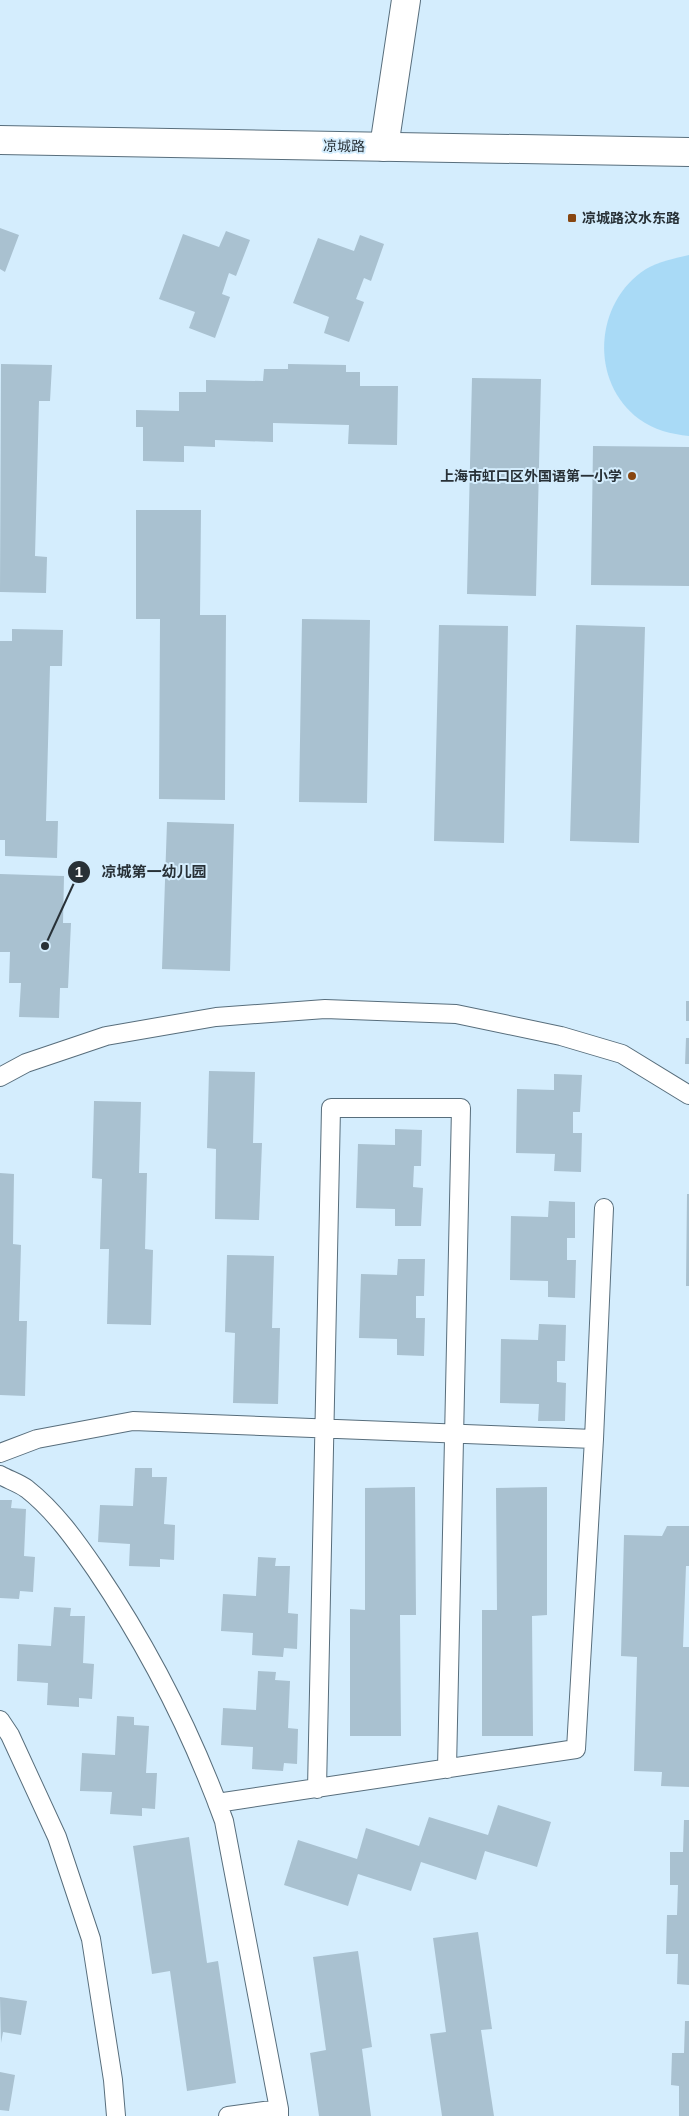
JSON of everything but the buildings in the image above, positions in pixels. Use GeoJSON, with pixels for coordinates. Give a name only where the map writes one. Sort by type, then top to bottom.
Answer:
{"type":"FeatureCollection","features":[{"type":"Feature","properties":{"kind":"street"},"geometry":{"type":"LineString","coordinates":[[384,147],[406,0]]}},
{"type":"Feature","properties":{"kind":"street","name":"凉城路"},"geometry":{"type":"LineString","coordinates":[[0,140],[689,152]]}},
{"type":"Feature","properties":{"kind":"lane"},"geometry":{"type":"LineString","coordinates":[[0,1077],[26,1063],[106,1036],[216,1017],[325,1010],[456,1014],[561,1036],[622,1054],[689,1095]]}},
{"type":"Feature","properties":{"kind":"lane"},"geometry":{"type":"LineString","coordinates":[[317,1789],[331,1108],[461,1108],[447,1769]]}},
{"type":"Feature","properties":{"kind":"lane"},"geometry":{"type":"LineString","coordinates":[[217,1803],[576,1749],[594,1439],[604,1208]]}},
{"type":"Feature","properties":{"kind":"lane"},"geometry":{"type":"LineString","coordinates":[[0,1454],[37,1439],[133,1421],[594,1439]]}},
{"type":"Feature","properties":{"kind":"lane"},"geometry":{"type":"LineString","coordinates":[[0,1475],[26,1489],[56,1517],[128,1618],[179,1717],[224,1821],[279,2112],[228,2116]]}},
{"type":"Feature","properties":{"kind":"lane"},"geometry":{"type":"LineString","coordinates":[[0,1720],[10,1735],[57,1837],[91,1939],[113,2080],[116,2116]]}},
{"type":"Feature","properties":{"kind":"shaded area"},"geometry":{"type":"Polygon","coordinates":[[[689,255],[689,436],[669,433],[651,426],[639,419],[623,403],[612,385],[606,364],[604,342],[608,321],[616,301],[629,283],[646,269],[667,260],[689,255]]]}},
{"type":"Feature","properties":{"kind":"place","name":"凉城路汶水东路"},"geometry":{"type":"Point","coordinates":[572,218]}},
{"type":"Feature","properties":{"kind":"place","name":"上海市虹口区外国语第一小学"},"geometry":{"type":"Point","coordinates":[632,476]}},
{"type":"Feature","properties":{"kind":"place","name":"凉城第一幼儿园"},"geometry":{"type":"Point","coordinates":[45,946]}}]}
